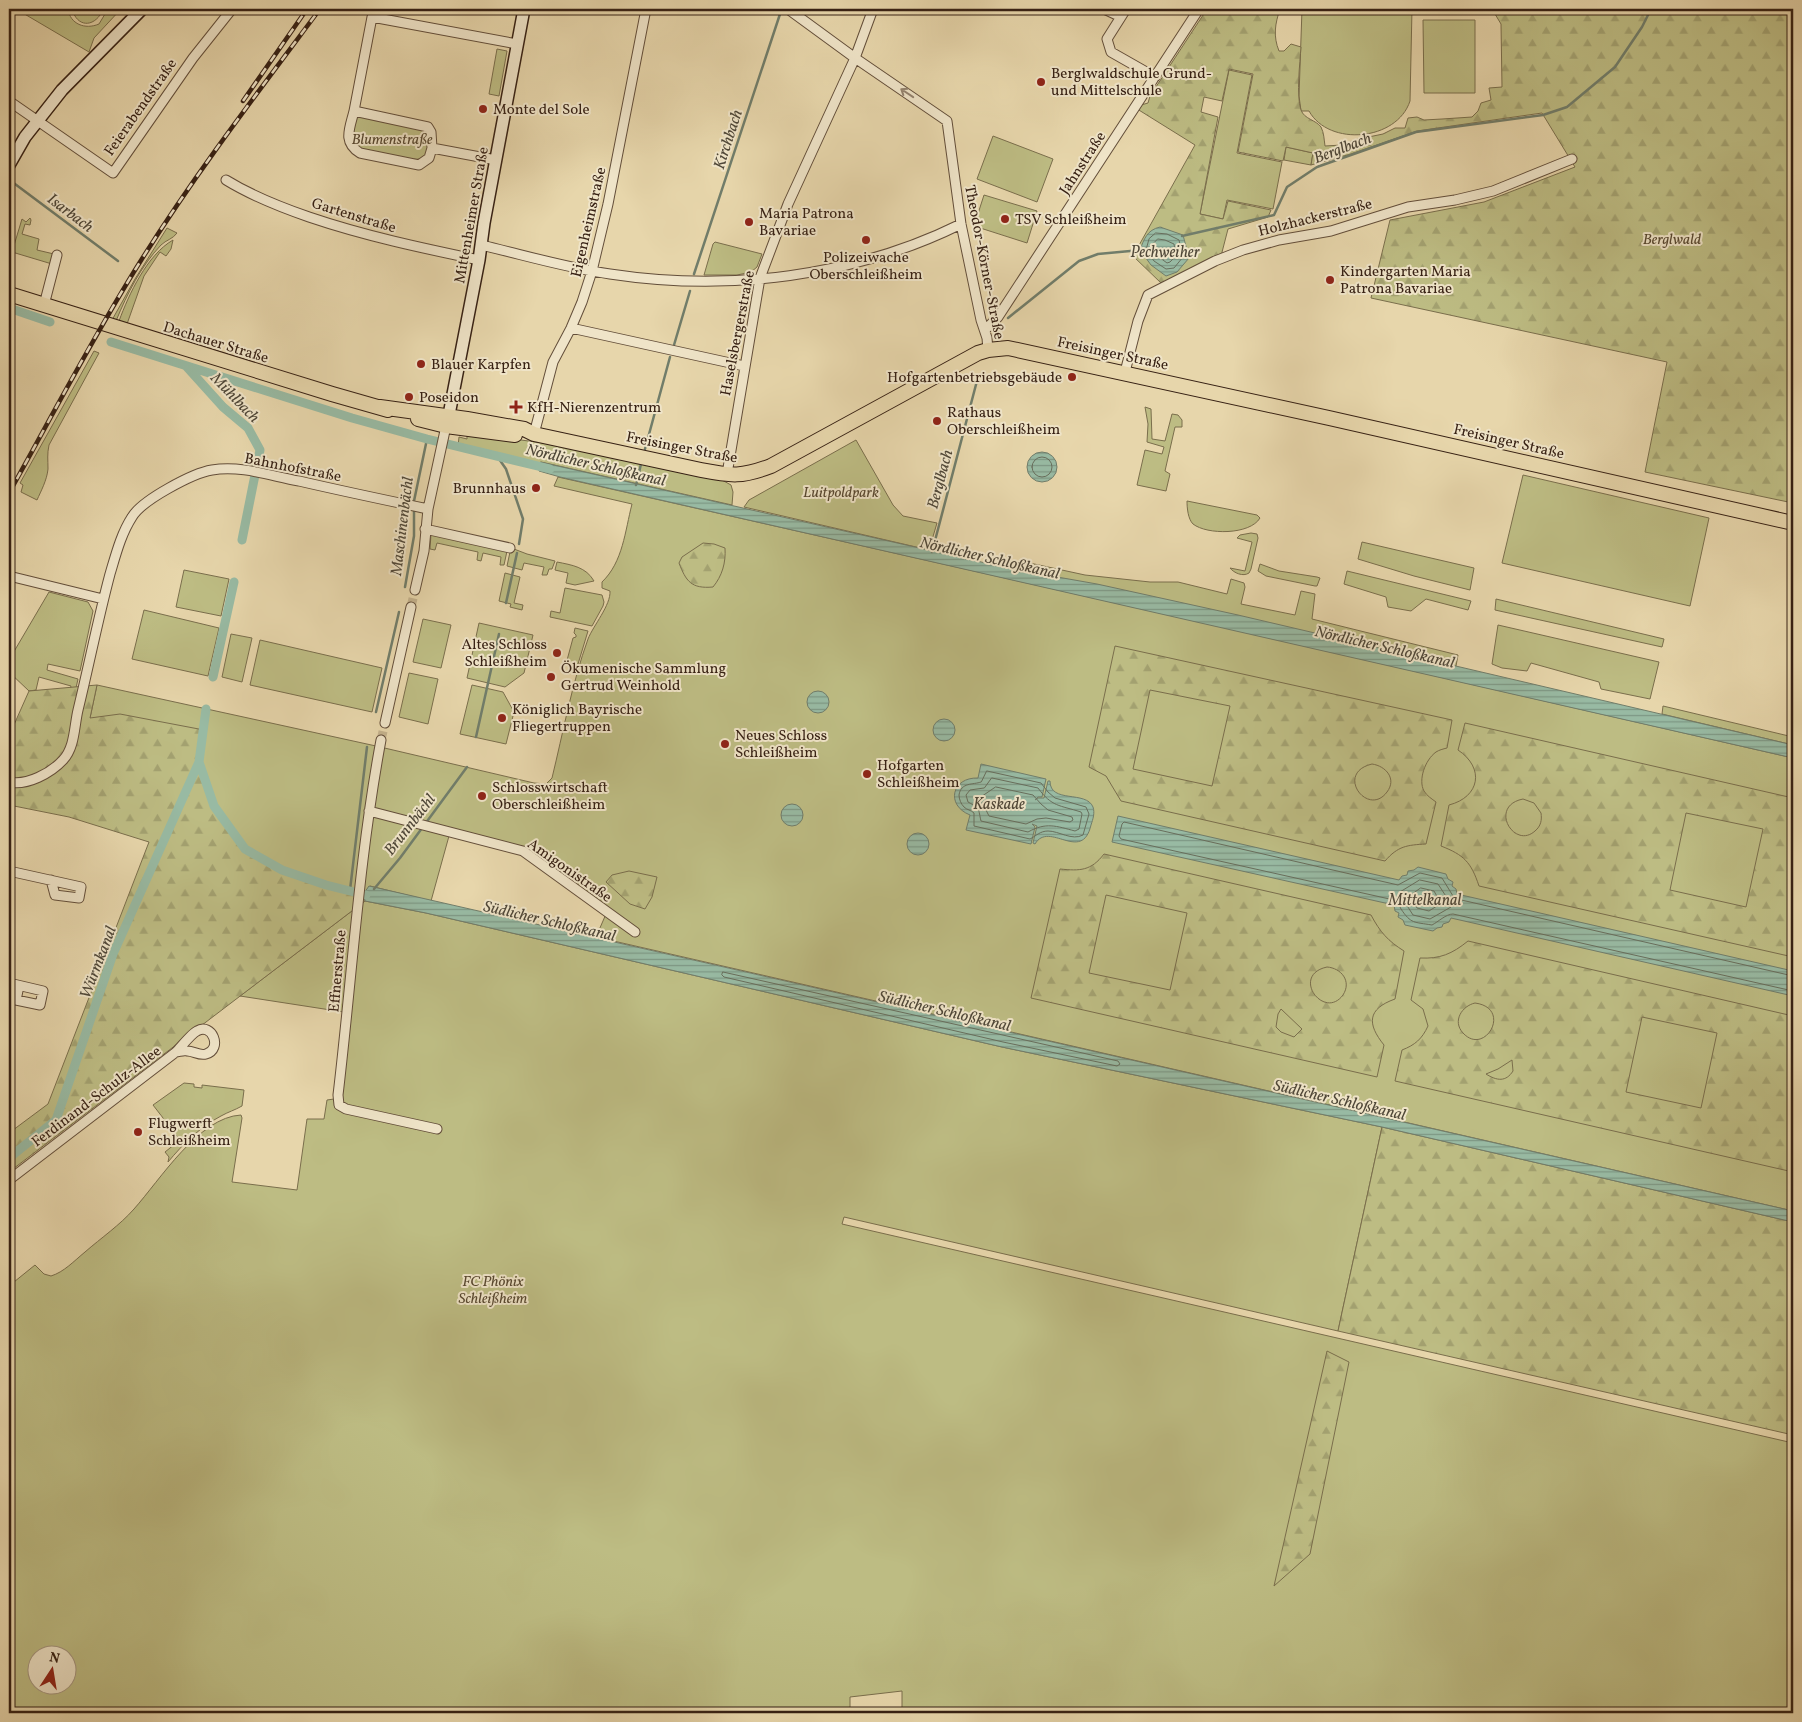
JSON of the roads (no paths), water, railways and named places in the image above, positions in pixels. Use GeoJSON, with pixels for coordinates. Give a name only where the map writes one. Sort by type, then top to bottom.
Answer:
{"type":"FeatureCollection","features":[{"type":"Feature","properties":{"kind":"main road"},"geometry":{"type":"LineString","coordinates":[[9,165],[37,119],[62,90],[142,9]]}},
{"type":"Feature","properties":{"kind":"main road","name":"Mittenheimer Straße"},"geometry":{"type":"LineString","coordinates":[[446,427],[479,260],[524,9]]}},
{"type":"Feature","properties":{"kind":"main road","name":"Dachauer Straße"},"geometry":{"type":"LineString","coordinates":[[9,294],[332,394],[446,427]]}},
{"type":"Feature","properties":{"kind":"main road","name":"Freisinger Straße"},"geometry":{"type":"LineString","coordinates":[[446,427],[506,426],[524,429],[534,434],[701,470],[727,474],[747,474],[772,466],[978,353],[1008,348],[1125,372],[1793,523]]}},
{"type":"Feature","properties":{"kind":"street","name":"Feierabendstraße"},"geometry":{"type":"LineString","coordinates":[[37,119],[113,173],[193,58],[232,9]]}},
{"type":"Feature","properties":{"kind":"street","name":"Eigenheimstraße"},"geometry":{"type":"LineString","coordinates":[[534,434],[553,362],[571,328],[592,271],[608,204],[646,9]]}},
{"type":"Feature","properties":{"kind":"street"},"geometry":{"type":"LineString","coordinates":[[788,9],[855,58]]}},
{"type":"Feature","properties":{"kind":"street","name":"Haselsbergerstraße"},"geometry":{"type":"LineString","coordinates":[[727,474],[760,278],[788,204],[855,58],[873,9]]}},
{"type":"Feature","properties":{"kind":"street"},"geometry":{"type":"LineString","coordinates":[[1104,9],[1121,17]]}},
{"type":"Feature","properties":{"kind":"street"},"geometry":{"type":"LineString","coordinates":[[1126,9],[1107,39],[1111,52],[1156,76]]}},
{"type":"Feature","properties":{"kind":"street","name":"Jahnstraße"},"geometry":{"type":"LineString","coordinates":[[985,330],[998,317],[1199,9]]}},
{"type":"Feature","properties":{"kind":"street"},"geometry":{"type":"LineString","coordinates":[[354,111],[428,127],[431,132],[432,148],[429,158],[419,165],[360,153],[350,144],[348,135],[354,111],[370,16],[517,44]]}},
{"type":"Feature","properties":{"kind":"street","name":"Theodor-Körner-Straße"},"geometry":{"type":"LineString","coordinates":[[855,58],[947,121],[961,224],[988,350]]}},
{"type":"Feature","properties":{"kind":"street"},"geometry":{"type":"LineString","coordinates":[[9,101],[37,119]]}},
{"type":"Feature","properties":{"kind":"street"},"geometry":{"type":"LineString","coordinates":[[432,148],[496,160]]}},
{"type":"Feature","properties":{"kind":"street","name":"Holzhackerstraße"},"geometry":{"type":"LineString","coordinates":[[1125,372],[1138,321],[1148,295],[1215,261],[1243,250],[1279,240],[1331,231],[1408,207],[1455,200],[1493,191],[1572,159]]}},
{"type":"Feature","properties":{"kind":"street","name":"Gartenstraße"},"geometry":{"type":"LineString","coordinates":[[226,180],[247,193],[331,224],[392,242],[479,260]]}},
{"type":"Feature","properties":{"kind":"street"},"geometry":{"type":"LineString","coordinates":[[481,245],[592,271],[628,277],[716,281],[811,273],[865,260],[930,238],[961,224]]}},
{"type":"Feature","properties":{"kind":"street"},"geometry":{"type":"LineString","coordinates":[[44,305],[57,255]]}},
{"type":"Feature","properties":{"kind":"street"},"geometry":{"type":"LineString","coordinates":[[571,328],[744,366]]}},
{"type":"Feature","properties":{"kind":"street"},"geometry":{"type":"LineString","coordinates":[[415,590],[424,551],[424,508],[446,427]]}},
{"type":"Feature","properties":{"kind":"street","name":"Bahnhofstraße"},"geometry":{"type":"LineString","coordinates":[[9,782],[36,780],[64,760],[74,739],[103,599],[118,547],[132,516],[137,510],[161,494],[200,473],[228,469],[247,471],[424,508]]}},
{"type":"Feature","properties":{"kind":"street"},"geometry":{"type":"LineString","coordinates":[[425,529],[510,548]]}},
{"type":"Feature","properties":{"kind":"street"},"geometry":{"type":"LineString","coordinates":[[9,576],[103,599]]}},
{"type":"Feature","properties":{"kind":"street"},"geometry":{"type":"LineString","coordinates":[[385,723],[411,607]]}},
{"type":"Feature","properties":{"kind":"street","name":"Effnerstraße"},"geometry":{"type":"LineString","coordinates":[[381,740],[360,882],[348,1015],[338,1095],[339,1104],[346,1108],[437,1129]]}},
{"type":"Feature","properties":{"kind":"street","name":"Amigonistraße"},"geometry":{"type":"LineString","coordinates":[[369,811],[523,851],[635,932]]}},
{"type":"Feature","properties":{"kind":"street"},"geometry":{"type":"LineString","coordinates":[[9,871],[51,880]]}},
{"type":"Feature","properties":{"kind":"street"},"geometry":{"type":"LineString","coordinates":[[9,983],[19,986]]}},
{"type":"Feature","properties":{"kind":"street","name":"Ferdinand-Schulz-Allee"},"geometry":{"type":"LineString","coordinates":[[9,1180],[176,1052]]}},
{"type":"Feature","properties":{"kind":"water","name":"Pechweiher"},"geometry":{"type":"Polygon","coordinates":[[[1160,227],[1183,235],[1189,258],[1177,272],[1166,276],[1151,265],[1140,250],[1149,233],[1160,227]]]}},
{"type":"Feature","properties":{"kind":"water"},"geometry":{"type":"Polygon","coordinates":[[[1042,452],[1048,453],[1056,461],[1056,473],[1048,481],[1042,482],[1036,481],[1028,473],[1027,467],[1028,461],[1036,453],[1042,452]]]}},
{"type":"Feature","properties":{"kind":"water"},"geometry":{"type":"Polygon","coordinates":[[[540,462],[1012,569],[1097,584],[1238,615],[1793,745],[1793,758],[560,477],[539,471],[540,462]]]}},
{"type":"Feature","properties":{"kind":"water"},"geometry":{"type":"Polygon","coordinates":[[[818,691],[826,694],[829,702],[826,710],[818,713],[810,710],[807,702],[810,694],[818,691]]]}},
{"type":"Feature","properties":{"kind":"water"},"geometry":{"type":"Polygon","coordinates":[[[944,719],[952,722],[955,730],[952,738],[944,741],[936,738],[933,730],[936,722],[944,719]]]}},
{"type":"Feature","properties":{"kind":"water","name":"Kaskade"},"geometry":{"type":"Polygon","coordinates":[[[981,764],[1046,779],[1042,797],[1038,797],[1035,800],[1044,798],[1048,781],[1050,781],[1052,788],[1056,792],[1089,802],[1093,807],[1094,814],[1087,836],[1080,841],[1073,842],[1048,836],[1041,838],[1035,844],[1033,843],[1037,826],[1032,824],[1035,827],[1031,844],[966,830],[970,815],[957,805],[955,792],[962,782],[978,778],[981,764]]]}},
{"type":"Feature","properties":{"kind":"water"},"geometry":{"type":"Polygon","coordinates":[[[792,804],[800,807],[803,815],[800,823],[792,826],[784,823],[781,815],[784,807],[792,804]]]}},
{"type":"Feature","properties":{"kind":"water","name":"Mittelkanal"},"geometry":{"type":"Polygon","coordinates":[[[1118,816],[1399,880],[1402,876],[1407,875],[1408,871],[1418,867],[1446,874],[1448,879],[1453,882],[1452,886],[1456,889],[1457,894],[1793,971],[1793,996],[1451,918],[1449,922],[1433,931],[1405,925],[1403,920],[1398,917],[1399,913],[1395,911],[1394,905],[1112,842],[1118,816]]]}},
{"type":"Feature","properties":{"kind":"water"},"geometry":{"type":"Polygon","coordinates":[[[918,833],[926,836],[929,844],[926,852],[918,855],[910,852],[907,844],[910,836],[918,833]]]}},
{"type":"Feature","properties":{"kind":"water"},"geometry":{"type":"Polygon","coordinates":[[[369,886],[1793,1211],[1793,1222],[1382,1127],[1002,1047],[426,913],[365,901],[364,893],[369,886]]]}},
{"type":"Feature","properties":{"kind":"waterway","name":"Berglbach"},"geometry":{"type":"LineString","coordinates":[[1182,236],[1274,215],[1287,187],[1317,167],[1416,132],[1543,115],[1567,107],[1615,67],[1642,27],[1651,9]]}},
{"type":"Feature","properties":{"kind":"waterway","name":"Kirchbach"},"geometry":{"type":"LineString","coordinates":[[694,274],[781,11]]}},
{"type":"Feature","properties":{"kind":"waterway","name":"Isarbach"},"geometry":{"type":"LineString","coordinates":[[11,181],[118,261]]}},
{"type":"Feature","properties":{"kind":"waterway","name":"Berglbach"},"geometry":{"type":"LineString","coordinates":[[1008,318],[1079,261],[1098,254],[1141,250]]}},
{"type":"Feature","properties":{"kind":"waterway","name":"Kirchbach"},"geometry":{"type":"LineString","coordinates":[[674,345],[690,291]]}},
{"type":"Feature","properties":{"kind":"waterway"},"geometry":{"type":"LineString","coordinates":[[9,308],[50,322]]}},
{"type":"Feature","properties":{"kind":"waterway","name":"Nördlicher Schloßkanal"},"geometry":{"type":"LineString","coordinates":[[111,342],[352,418],[427,439],[550,469]]}},
{"type":"Feature","properties":{"kind":"waterway","name":"Kirchbach"},"geometry":{"type":"LineString","coordinates":[[645,449],[670,357]]}},
{"type":"Feature","properties":{"kind":"waterway","name":"Mühlbach"},"geometry":{"type":"LineString","coordinates":[[186,366],[223,407],[248,428],[260,450],[242,540]]}},
{"type":"Feature","properties":{"kind":"waterway","name":"Berglbach"},"geometry":{"type":"LineString","coordinates":[[932,552],[978,377]]}},
{"type":"Feature","properties":{"kind":"waterway","name":"Maschinenbächl"},"geometry":{"type":"LineString","coordinates":[[405,587],[414,536],[414,501],[427,439]]}},
{"type":"Feature","properties":{"kind":"waterway","name":"Brunnbächl"},"geometry":{"type":"LineString","coordinates":[[497,456],[506,469],[523,519],[519,544]]}},
{"type":"Feature","properties":{"kind":"waterway","name":"Kirchbach"},"geometry":{"type":"LineString","coordinates":[[636,485],[641,464]]}},
{"type":"Feature","properties":{"kind":"waterway","name":"Brunnbächl"},"geometry":{"type":"LineString","coordinates":[[506,603],[517,553]]}},
{"type":"Feature","properties":{"kind":"waterway","name":"Mühlbach"},"geometry":{"type":"LineString","coordinates":[[213,677],[234,582]]}},
{"type":"Feature","properties":{"kind":"waterway","name":"Maschinenbächl"},"geometry":{"type":"LineString","coordinates":[[376,712],[399,612]]}},
{"type":"Feature","properties":{"kind":"waterway","name":"Brunnbächl"},"geometry":{"type":"LineString","coordinates":[[476,737],[499,634]]}},
{"type":"Feature","properties":{"kind":"waterway","name":"Südlicher Schloßkanal"},"geometry":{"type":"LineString","coordinates":[[206,709],[199,762],[214,806],[245,849],[282,870],[326,885],[366,895]]}},
{"type":"Feature","properties":{"kind":"waterway","name":"Maschinenbächl"},"geometry":{"type":"LineString","coordinates":[[350,890],[367,747]]}},
{"type":"Feature","properties":{"kind":"waterway","name":"Würmkanal"},"geometry":{"type":"LineString","coordinates":[[9,1158],[56,1120],[113,954],[199,762]]}},
{"type":"Feature","properties":{"kind":"waterway","name":"Brunnbächl"},"geometry":{"type":"LineString","coordinates":[[374,889],[400,858],[467,767]]}},
{"type":"Feature","properties":{"kind":"tunnel"},"geometry":{"type":"LineString","coordinates":[[411,607],[415,590]]}},
{"type":"Feature","properties":{"kind":"tunnel"},"geometry":{"type":"LineString","coordinates":[[381,740],[385,723]]}},
{"type":"Feature","properties":{"kind":"railway"},"geometry":{"type":"LineString","coordinates":[[243,101],[307,9]]}},
{"type":"Feature","properties":{"kind":"railway"},"geometry":{"type":"LineString","coordinates":[[9,493],[106,319],[161,229],[227,134],[320,9]]}},
{"type":"Feature","properties":{"kind":"place","name":"Berglwaldschule Grund- und Mittelschule"},"geometry":{"type":"Point","coordinates":[1041,82]}},
{"type":"Feature","properties":{"kind":"place","name":"Monte del Sole"},"geometry":{"type":"Point","coordinates":[483,109]}},
{"type":"Feature","properties":{"kind":"place","name":"TSV Schleißheim"},"geometry":{"type":"Point","coordinates":[1005,219]}},
{"type":"Feature","properties":{"kind":"place","name":"Maria Patrona Bavariae"},"geometry":{"type":"Point","coordinates":[749,222]}},
{"type":"Feature","properties":{"kind":"place","name":"Polizeiwache Oberschleißheim"},"geometry":{"type":"Point","coordinates":[866,240]}},
{"type":"Feature","properties":{"kind":"place","name":"Kindergarten Maria Patrona Bavariae"},"geometry":{"type":"Point","coordinates":[1330,280]}},
{"type":"Feature","properties":{"kind":"place","name":"Blauer Karpfen"},"geometry":{"type":"Point","coordinates":[421,364]}},
{"type":"Feature","properties":{"kind":"place","name":"Hofgartenbetriebsgebäude"},"geometry":{"type":"Point","coordinates":[1072,377]}},
{"type":"Feature","properties":{"kind":"place","name":"Poseidon"},"geometry":{"type":"Point","coordinates":[409,397]}},
{"type":"Feature","properties":{"kind":"place","name":"KfH-Nierenzentrum"},"geometry":{"type":"Point","coordinates":[516,407]}},
{"type":"Feature","properties":{"kind":"place","name":"Rathaus Oberschleißheim"},"geometry":{"type":"Point","coordinates":[937,421]}},
{"type":"Feature","properties":{"kind":"place","name":"Brunnhaus"},"geometry":{"type":"Point","coordinates":[536,488]}},
{"type":"Feature","properties":{"kind":"place","name":"Altes Schloss Schleißheim"},"geometry":{"type":"Point","coordinates":[557,653]}},
{"type":"Feature","properties":{"kind":"place","name":"Ökumenische Sammlung Gertrud Weinhold"},"geometry":{"type":"Point","coordinates":[551,677]}},
{"type":"Feature","properties":{"kind":"place","name":"Königlich Bayrische Fliegertruppen"},"geometry":{"type":"Point","coordinates":[502,718]}},
{"type":"Feature","properties":{"kind":"place","name":"Neues Schloss Schleißheim"},"geometry":{"type":"Point","coordinates":[725,744]}},
{"type":"Feature","properties":{"kind":"place","name":"Hofgarten Schleißheim"},"geometry":{"type":"Point","coordinates":[867,774]}},
{"type":"Feature","properties":{"kind":"place","name":"Schlosswirtschaft Oberschleißheim"},"geometry":{"type":"Point","coordinates":[482,796]}},
{"type":"Feature","properties":{"kind":"place","name":"Flugwerft Schleißheim"},"geometry":{"type":"Point","coordinates":[138,1132]}},
{"type":"Feature","properties":{"kind":"park label","name":"Blumenstraße"},"geometry":{"type":"Point","coordinates":[392,139]}},
{"type":"Feature","properties":{"kind":"park label","name":"Berglwald"},"geometry":{"type":"Point","coordinates":[1672,239]}},
{"type":"Feature","properties":{"kind":"park label","name":"Luitpoldpark"},"geometry":{"type":"Point","coordinates":[841,492]}},
{"type":"Feature","properties":{"kind":"park label","name":"FC Phönix Schleißheim"},"geometry":{"type":"Point","coordinates":[493,1290]}}]}
